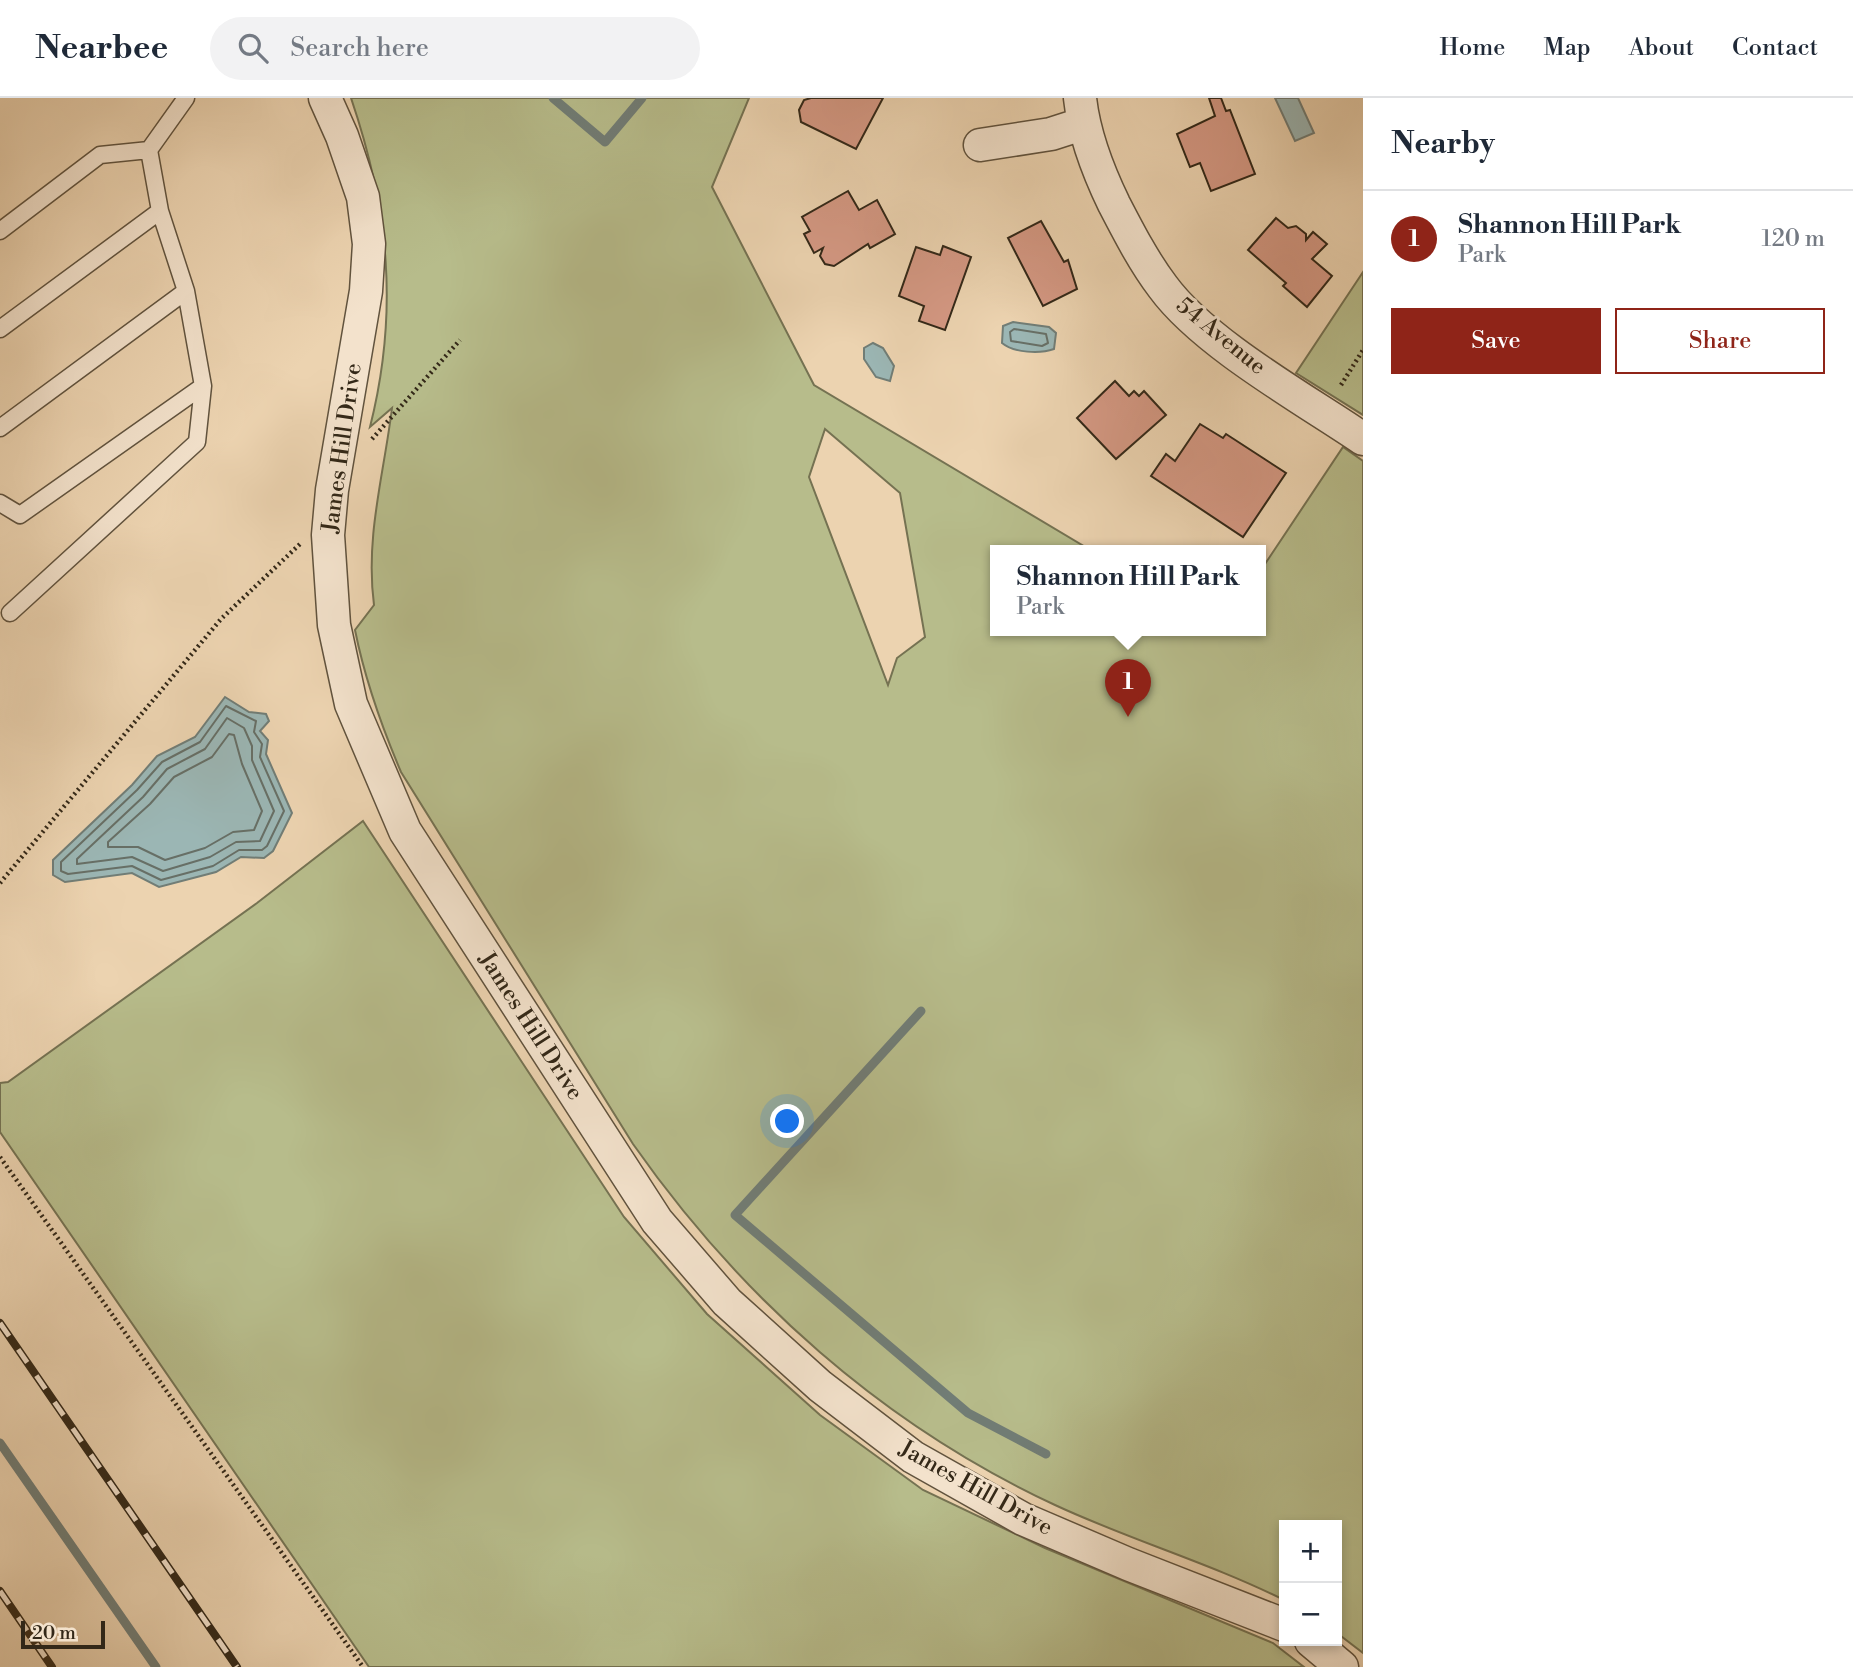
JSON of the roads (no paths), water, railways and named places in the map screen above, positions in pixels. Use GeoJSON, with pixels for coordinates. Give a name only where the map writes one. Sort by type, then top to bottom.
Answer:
{"type":"FeatureCollection","features":[{"type":"Feature","properties":{"kind":"street","name":"James Hill Drive"},"geometry":{"type":"LineString","coordinates":[[324,98],[342,136],[363,197],[369,244],[366,291],[332,491],[328,535],[334,625],[351,704],[405,831],[657,1221],[727,1302],[809,1377],[913,1457],[1023,1519],[1128,1564],[1279,1623]]}},
{"type":"Feature","properties":{"kind":"street","name":"54 Avenue"},"geometry":{"type":"LineString","coordinates":[[980,145],[1051,134],[1081,111],[1106,188],[1132,241],[1164,289],[1208,332],[1363,439]]}},
{"type":"Feature","properties":{"kind":"street"},"geometry":{"type":"LineString","coordinates":[[1317,1646],[1342,1667]]}},
{"type":"Feature","properties":{"kind":"lane"},"geometry":{"type":"LineString","coordinates":[[10,613],[197,442],[204,386],[186,291],[160,211],[149,150],[186,98]]}},
{"type":"Feature","properties":{"kind":"lane"},"geometry":{"type":"LineString","coordinates":[[0,231],[100,155],[149,150]]}},
{"type":"Feature","properties":{"kind":"lane"},"geometry":{"type":"LineString","coordinates":[[0,328],[160,211]]}},
{"type":"Feature","properties":{"kind":"lane"},"geometry":{"type":"LineString","coordinates":[[0,428],[186,291]]}},
{"type":"Feature","properties":{"kind":"lane"},"geometry":{"type":"LineString","coordinates":[[0,503],[20,515],[204,386]]}},
{"type":"Feature","properties":{"kind":"water"},"geometry":{"type":"Polygon","coordinates":[[[1275,98],[1298,98],[1314,133],[1295,141],[1275,98]]]}},
{"type":"Feature","properties":{"kind":"water"},"geometry":{"type":"Polygon","coordinates":[[[1013,322],[1049,327],[1056,333],[1054,349],[1027,352],[1002,343],[1003,326],[1013,322]]]}},
{"type":"Feature","properties":{"kind":"water"},"geometry":{"type":"Polygon","coordinates":[[[873,343],[883,348],[894,366],[890,381],[876,377],[864,359],[864,348],[873,343]]]}},
{"type":"Feature","properties":{"kind":"water"},"geometry":{"type":"Polygon","coordinates":[[[225,697],[249,712],[266,714],[269,721],[260,731],[268,740],[266,754],[292,813],[273,851],[264,858],[241,857],[216,872],[159,887],[132,873],[65,882],[53,875],[53,860],[132,785],[157,756],[195,737],[225,697]]]}},
{"type":"Feature","properties":{"kind":"waterway"},"geometry":{"type":"LineString","coordinates":[[553,98],[605,142],[642,98]]}},
{"type":"Feature","properties":{"kind":"waterway"},"geometry":{"type":"LineString","coordinates":[[921,1011],[735,1215],[968,1413],[1046,1454]]}},
{"type":"Feature","properties":{"kind":"waterway"},"geometry":{"type":"LineString","coordinates":[[0,1443],[156,1667]]}},
{"type":"Feature","properties":{"kind":"railway"},"geometry":{"type":"LineString","coordinates":[[0,1323],[237,1667]]}},
{"type":"Feature","properties":{"kind":"railway"},"geometry":{"type":"LineString","coordinates":[[0,1591],[52,1667]]}},
{"type":"Feature","properties":{"kind":"place","name":"Shannon Hill Park"},"geometry":{"type":"Point","coordinates":[1128,717]}}]}
